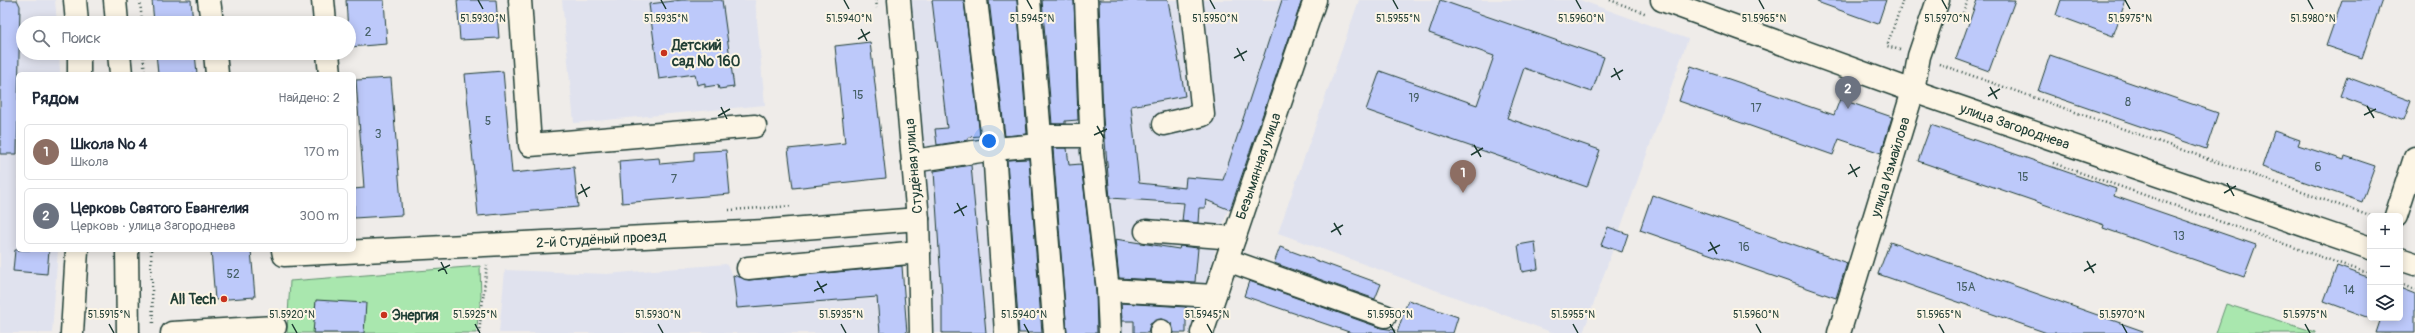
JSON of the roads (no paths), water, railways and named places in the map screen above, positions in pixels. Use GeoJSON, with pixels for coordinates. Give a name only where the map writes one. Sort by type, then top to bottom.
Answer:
{"type":"FeatureCollection","features":[{"type":"Feature","properties":{"kind":"street"},"geometry":{"type":"LineString","coordinates":[[75,0],[76,16]]}},
{"type":"Feature","properties":{"kind":"street"},"geometry":{"type":"LineString","coordinates":[[115,0],[116,16]]}},
{"type":"Feature","properties":{"kind":"street"},"geometry":{"type":"LineString","coordinates":[[209,0],[211,16]]}},
{"type":"Feature","properties":{"kind":"street"},"geometry":{"type":"LineString","coordinates":[[323,0],[324,16]]}},
{"type":"Feature","properties":{"kind":"street"},"geometry":{"type":"LineString","coordinates":[[520,0],[530,145],[755,126]]}},
{"type":"Feature","properties":{"kind":"street","name":"Студёная улица"},"geometry":{"type":"LineString","coordinates":[[898,0],[918,219],[921,333]]}},
{"type":"Feature","properties":{"kind":"street"},"geometry":{"type":"LineString","coordinates":[[976,0],[994,149],[1006,333]]}},
{"type":"Feature","properties":{"kind":"street"},"geometry":{"type":"LineString","coordinates":[[1029,0],[1055,333]]}},
{"type":"Feature","properties":{"kind":"street"},"geometry":{"type":"LineString","coordinates":[[1086,0],[1092,136],[1108,290],[1110,333]]}},
{"type":"Feature","properties":{"kind":"street"},"geometry":{"type":"LineString","coordinates":[[1164,124],[1203,115],[1191,0]]}},
{"type":"Feature","properties":{"kind":"street","name":"Безымянная улица"},"geometry":{"type":"LineString","coordinates":[[1202,333],[1315,0]]}},
{"type":"Feature","properties":{"kind":"street","name":"улица Загороднева"},"geometry":{"type":"LineString","coordinates":[[1662,0],[1913,91],[2367,247]]}},
{"type":"Feature","properties":{"kind":"street","name":"улица Измайлова"},"geometry":{"type":"LineString","coordinates":[[1839,333],[1913,91],[1919,56],[1938,0]]}},
{"type":"Feature","properties":{"kind":"street"},"geometry":{"type":"LineString","coordinates":[[79,60],[79,72]]}},
{"type":"Feature","properties":{"kind":"street"},"geometry":{"type":"LineString","coordinates":[[120,60],[121,72]]}},
{"type":"Feature","properties":{"kind":"street"},"geometry":{"type":"LineString","coordinates":[[215,60],[217,72]]}},
{"type":"Feature","properties":{"kind":"street"},"geometry":{"type":"LineString","coordinates":[[329,60],[330,72]]}},
{"type":"Feature","properties":{"kind":"street"},"geometry":{"type":"LineString","coordinates":[[913,161],[994,149],[1040,140],[1092,136]]}},
{"type":"Feature","properties":{"kind":"street"},"geometry":{"type":"LineString","coordinates":[[2397,213],[2415,158]]}},
{"type":"Feature","properties":{"kind":"street","name":"2-й Студёный проезд"},"geometry":{"type":"LineString","coordinates":[[356,250],[765,231],[918,219]]}},
{"type":"Feature","properties":{"kind":"street"},"geometry":{"type":"LineString","coordinates":[[1146,231],[1234,238]]}},
{"type":"Feature","properties":{"kind":"street"},"geometry":{"type":"LineString","coordinates":[[72,333],[77,252]]}},
{"type":"Feature","properties":{"kind":"street"},"geometry":{"type":"LineString","coordinates":[[127,252],[128,333]]}},
{"type":"Feature","properties":{"kind":"street","name":"2-й Студёный проезд"},"geometry":{"type":"LineString","coordinates":[[283,253],[309,252]]}},
{"type":"Feature","properties":{"kind":"street"},"geometry":{"type":"LineString","coordinates":[[748,268],[919,252]]}},
{"type":"Feature","properties":{"kind":"street"},"geometry":{"type":"LineString","coordinates":[[1227,260],[1385,316]]}},
{"type":"Feature","properties":{"kind":"street"},"geometry":{"type":"LineString","coordinates":[[2403,260],[2415,264]]}},
{"type":"Feature","properties":{"kind":"street"},"geometry":{"type":"LineString","coordinates":[[1108,290],[1214,296]]}},
{"type":"Feature","properties":{"kind":"street"},"geometry":{"type":"LineString","coordinates":[[172,333],[275,328]]}},
{"type":"Feature","properties":{"kind":"place","name":"Детский сад № 160"},"geometry":{"type":"Point","coordinates":[664,53]}},
{"type":"Feature","properties":{"kind":"place","name":"Церковь Святого Евангелия"},"geometry":{"type":"Point","coordinates":[1848,109]}},
{"type":"Feature","properties":{"kind":"place","name":"Школа № 4"},"geometry":{"type":"Point","coordinates":[1463,193]}},
{"type":"Feature","properties":{"kind":"place","name":"All Tech"},"geometry":{"type":"Point","coordinates":[224,299]}},
{"type":"Feature","properties":{"kind":"place","name":"Энергия"},"geometry":{"type":"Point","coordinates":[384,315]}}]}
